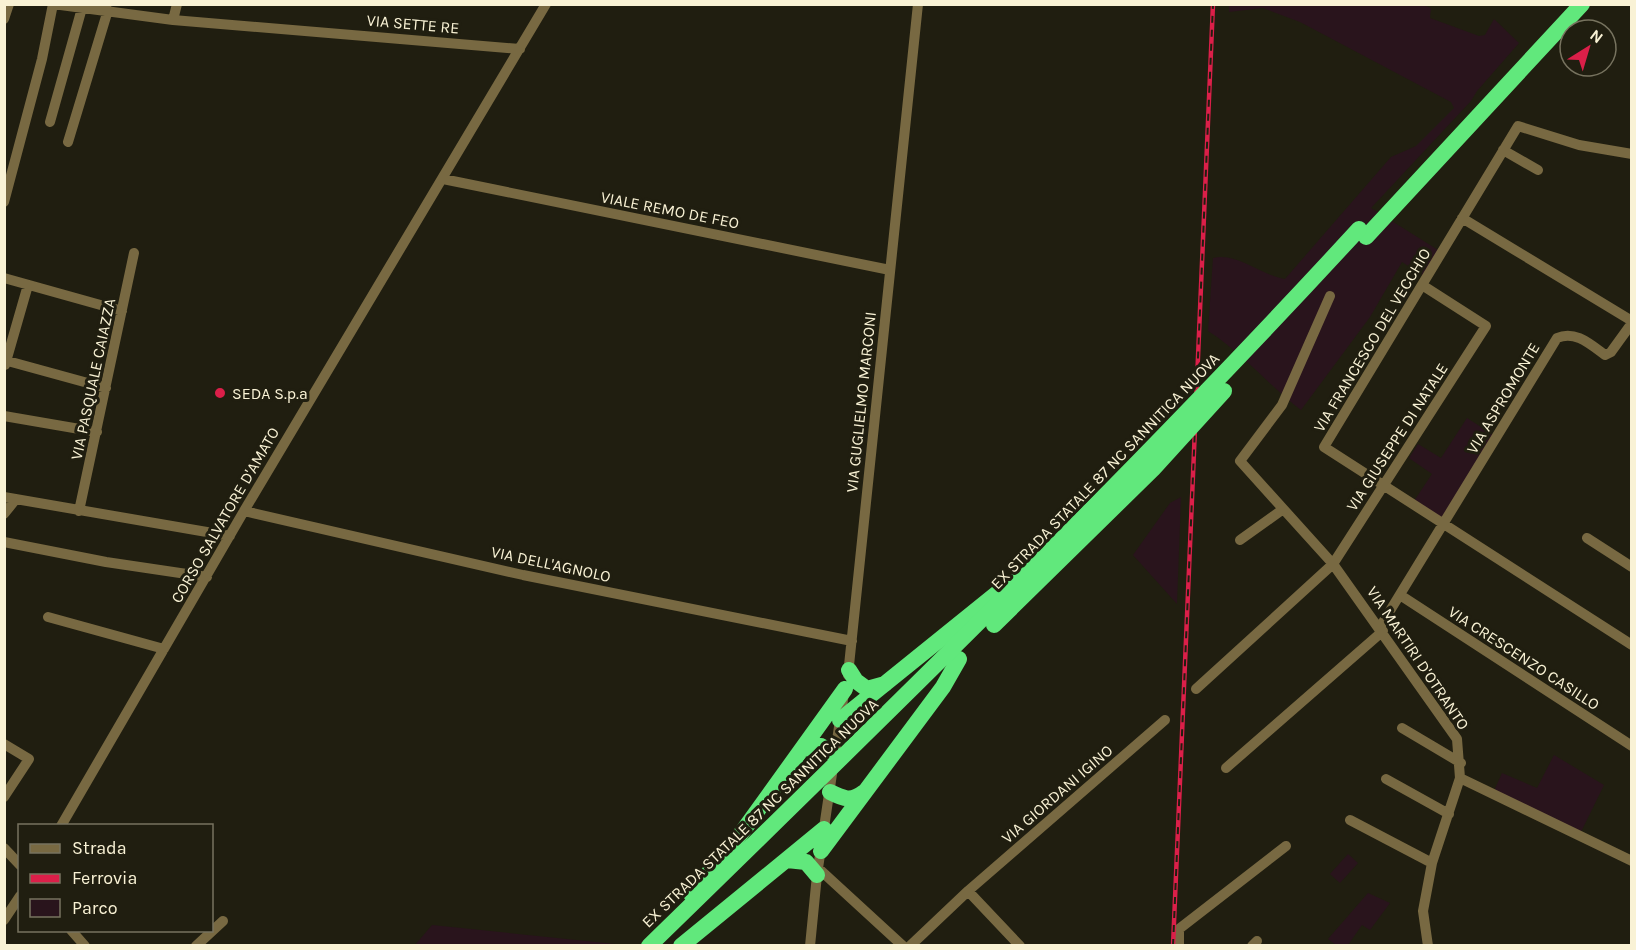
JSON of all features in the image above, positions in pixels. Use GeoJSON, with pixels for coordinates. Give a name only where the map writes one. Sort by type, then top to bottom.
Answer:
{"type":"FeatureCollection","features":[{"type":"Feature","properties":{"kind":"highway","name":"EX STRADA STATALE 87 NC SANNITICA NUOVA"},"geometry":{"type":"LineString","coordinates":[[663,945],[1153,469],[1569,4]]}},
{"type":"Feature","properties":{"kind":"highway","name":"EX STRADA STATALE 87 NC SANNITICA NUOVA"},"geometry":{"type":"LineString","coordinates":[[648,945],[1055,549],[1582,4]]}},
{"type":"Feature","properties":{"kind":"highway"},"geometry":{"type":"LineString","coordinates":[[840,720],[1055,549]]}},
{"type":"Feature","properties":{"kind":"highway"},"geometry":{"type":"LineString","coordinates":[[787,860],[819,864],[867,789],[943,687],[959,659]]}},
{"type":"Feature","properties":{"kind":"highway"},"geometry":{"type":"LineString","coordinates":[[849,670],[856,681],[867,688],[886,684]]}},
{"type":"Feature","properties":{"kind":"highway"},"geometry":{"type":"LineString","coordinates":[[648,945],[675,910],[705,880],[845,689]]}},
{"type":"Feature","properties":{"kind":"highway"},"geometry":{"type":"LineString","coordinates":[[802,749],[821,746],[835,755]]}},
{"type":"Feature","properties":{"kind":"highway"},"geometry":{"type":"LineString","coordinates":[[829,797],[846,800],[856,798],[867,789]]}},
{"type":"Feature","properties":{"kind":"highway"},"geometry":{"type":"LineString","coordinates":[[681,945],[824,829]]}},
{"type":"Feature","properties":{"kind":"street"},"geometry":{"type":"LineString","coordinates":[[4,19],[9,4]]}},
{"type":"Feature","properties":{"kind":"street"},"geometry":{"type":"LineString","coordinates":[[4,202],[42,59],[53,4]]}},
{"type":"Feature","properties":{"kind":"street","name":"VIA SETTE RE"},"geometry":{"type":"LineString","coordinates":[[53,4],[113,9],[173,20],[520,49]]}},
{"type":"Feature","properties":{"kind":"street"},"geometry":{"type":"LineString","coordinates":[[173,20],[177,4]]}},
{"type":"Feature","properties":{"kind":"street","name":"CORSO SALVATORE D'AMATO"},"geometry":{"type":"LineString","coordinates":[[62,824],[244,511],[546,4]]}},
{"type":"Feature","properties":{"kind":"street","name":"VIA GUGLIELMO MARCONI"},"geometry":{"type":"LineString","coordinates":[[810,945],[819,864],[849,670],[918,4]]}},
{"type":"Feature","properties":{"kind":"street"},"geometry":{"type":"LineString","coordinates":[[50,122],[82,8]]}},
{"type":"Feature","properties":{"kind":"street"},"geometry":{"type":"LineString","coordinates":[[68,142],[113,9]]}},
{"type":"Feature","properties":{"kind":"street","name":"VIA FRANCESCO DEL VECCHIO"},"geometry":{"type":"LineString","coordinates":[[1632,154],[1579,145],[1518,126],[1324,447],[1632,645]]}},
{"type":"Feature","properties":{"kind":"street"},"geometry":{"type":"LineString","coordinates":[[1503,150],[1538,171]]}},
{"type":"Feature","properties":{"kind":"street","name":"VIALE REMO DE FEO"},"geometry":{"type":"LineString","coordinates":[[443,179],[890,270]]}},
{"type":"Feature","properties":{"kind":"street"},"geometry":{"type":"LineString","coordinates":[[1462,218],[1632,322]]}},
{"type":"Feature","properties":{"kind":"street","name":"VIA PASQUALE CAIAZZA"},"geometry":{"type":"LineString","coordinates":[[80,511],[134,254]]}},
{"type":"Feature","properties":{"kind":"street"},"geometry":{"type":"LineString","coordinates":[[4,278],[122,311]]}},
{"type":"Feature","properties":{"kind":"street"},"geometry":{"type":"LineString","coordinates":[[28,285],[5,363],[106,388]]}},
{"type":"Feature","properties":{"kind":"street","name":"VIA GIUSEPPE DI NATALE"},"geometry":{"type":"LineString","coordinates":[[1196,689],[1333,564],[1486,326],[1422,285]]}},
{"type":"Feature","properties":{"kind":"street","name":"VIA MARTIRI D'OTRANTO"},"geometry":{"type":"LineString","coordinates":[[1330,296],[1282,405],[1240,461],[1333,564],[1382,629],[1451,727],[1457,739],[1461,763],[1460,778],[1432,863],[1423,911],[1428,945]]}},
{"type":"Feature","properties":{"kind":"street","name":"VIA ASPROMONTE"},"geometry":{"type":"LineString","coordinates":[[1444,525],[1557,338],[1565,334],[1580,338],[1605,355],[1611,352],[1632,322]]}},
{"type":"Feature","properties":{"kind":"street"},"geometry":{"type":"LineString","coordinates":[[4,416],[97,432]]}},
{"type":"Feature","properties":{"kind":"street"},"geometry":{"type":"LineString","coordinates":[[4,497],[230,536]]}},
{"type":"Feature","properties":{"kind":"street"},"geometry":{"type":"LineString","coordinates":[[4,514],[16,499]]}},
{"type":"Feature","properties":{"kind":"street"},"geometry":{"type":"LineString","coordinates":[[1240,540],[1282,510]]}},
{"type":"Feature","properties":{"kind":"street","name":"VIA DELL'AGNOLO"},"geometry":{"type":"LineString","coordinates":[[244,511],[523,575],[852,641]]}},
{"type":"Feature","properties":{"kind":"street"},"geometry":{"type":"LineString","coordinates":[[1226,768],[1382,629],[1400,595],[1444,525]]}},
{"type":"Feature","properties":{"kind":"street"},"geometry":{"type":"LineString","coordinates":[[1587,538],[1632,567]]}},
{"type":"Feature","properties":{"kind":"street"},"geometry":{"type":"LineString","coordinates":[[4,542],[106,562],[207,576]]}},
{"type":"Feature","properties":{"kind":"street","name":"VIA CRESCENZO CASILLO"},"geometry":{"type":"LineString","coordinates":[[1400,595],[1632,746]]}},
{"type":"Feature","properties":{"kind":"street"},"geometry":{"type":"LineString","coordinates":[[48,617],[164,650]]}},
{"type":"Feature","properties":{"kind":"street","name":"VIA GIORDANI IGINO"},"geometry":{"type":"LineString","coordinates":[[910,945],[968,891],[1165,720]]}},
{"type":"Feature","properties":{"kind":"street"},"geometry":{"type":"LineString","coordinates":[[1402,728],[1461,763]]}},
{"type":"Feature","properties":{"kind":"street"},"geometry":{"type":"LineString","coordinates":[[4,744],[29,759],[4,797]]}},
{"type":"Feature","properties":{"kind":"street"},"geometry":{"type":"LineString","coordinates":[[1460,778],[1632,861]]}},
{"type":"Feature","properties":{"kind":"street"},"geometry":{"type":"LineString","coordinates":[[1386,779],[1449,814]]}},
{"type":"Feature","properties":{"kind":"street"},"geometry":{"type":"LineString","coordinates":[[1350,820],[1432,863]]}},
{"type":"Feature","properties":{"kind":"street"},"geometry":{"type":"LineString","coordinates":[[1179,945],[1179,929],[1286,846]]}},
{"type":"Feature","properties":{"kind":"street"},"geometry":{"type":"LineString","coordinates":[[4,848],[18,863]]}},
{"type":"Feature","properties":{"kind":"street"},"geometry":{"type":"LineString","coordinates":[[819,864],[903,945]]}},
{"type":"Feature","properties":{"kind":"street"},"geometry":{"type":"LineString","coordinates":[[968,891],[1020,945]]}},
{"type":"Feature","properties":{"kind":"street"},"geometry":{"type":"LineString","coordinates":[[4,920],[18,899]]}},
{"type":"Feature","properties":{"kind":"street"},"geometry":{"type":"LineString","coordinates":[[213,930],[223,921]]}},
{"type":"Feature","properties":{"kind":"street"},"geometry":{"type":"LineString","coordinates":[[73,932],[85,945]]}},
{"type":"Feature","properties":{"kind":"street"},"geometry":{"type":"LineString","coordinates":[[196,945],[211,932]]}},
{"type":"Feature","properties":{"kind":"street"},"geometry":{"type":"LineString","coordinates":[[1002,945],[1011,936]]}},
{"type":"Feature","properties":{"kind":"green space"},"geometry":{"type":"Polygon","coordinates":[[[1229,5],[1423,5],[1431,8],[1430,18],[1479,36],[1485,35],[1494,19],[1519,43],[1471,101],[1371,208],[1438,250],[1424,276],[1402,262],[1370,317],[1301,410],[1233,349],[1208,331],[1213,258],[1231,258],[1285,279],[1391,157],[1416,146],[1454,108],[1451,102],[1300,22],[1263,8],[1229,12],[1229,5]]]}},
{"type":"Feature","properties":{"kind":"green space"},"geometry":{"type":"Polygon","coordinates":[[[1467,418],[1495,436],[1443,520],[1414,501],[1432,474],[1409,458],[1418,444],[1441,458],[1467,418]]]}},
{"type":"Feature","properties":{"kind":"green space"},"geometry":{"type":"Polygon","coordinates":[[[1181,497],[1177,604],[1133,555],[1170,503],[1181,497]]]}},
{"type":"Feature","properties":{"kind":"green space"},"geometry":{"type":"Polygon","coordinates":[[[1554,755],[1604,785],[1581,832],[1494,791],[1502,773],[1537,788],[1554,755]]]}},
{"type":"Feature","properties":{"kind":"green space"},"geometry":{"type":"Polygon","coordinates":[[[1348,854],[1358,863],[1340,883],[1330,874],[1348,854]]]}},
{"type":"Feature","properties":{"kind":"green space"},"geometry":{"type":"Polygon","coordinates":[[[1368,893],[1390,903],[1370,930],[1362,925],[1348,945],[1336,945],[1328,939],[1368,893]]]}},
{"type":"Feature","properties":{"kind":"green space"},"geometry":{"type":"Polygon","coordinates":[[[432,925],[625,945],[415,945],[432,925]]]}},
{"type":"Feature","properties":{"kind":"railway"},"geometry":{"type":"LineString","coordinates":[[1173,946],[1213,4]]}},
{"type":"Feature","properties":{"kind":"place","name":"SEDA S.p.a"},"geometry":{"type":"Point","coordinates":[220,393]}}]}
